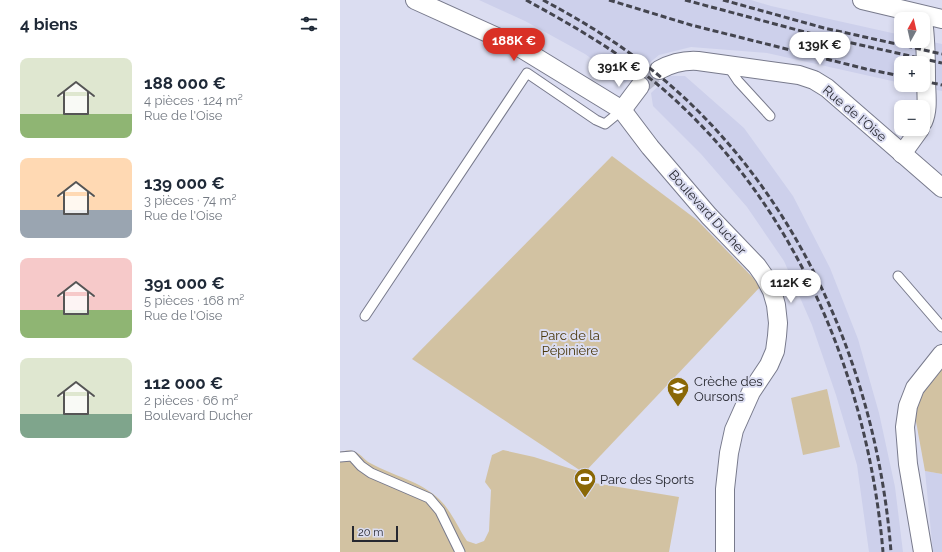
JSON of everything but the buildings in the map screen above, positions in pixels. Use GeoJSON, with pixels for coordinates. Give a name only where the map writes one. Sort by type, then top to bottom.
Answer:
{"type":"FeatureCollection","features":[{"type":"Feature","properties":{"kind":"street"},"geometry":{"type":"LineString","coordinates":[[416,0],[519,47],[622,110],[640,86]]}},
{"type":"Feature","properties":{"kind":"street"},"geometry":{"type":"LineString","coordinates":[[862,0],[918,12]]}},
{"type":"Feature","properties":{"kind":"street"},"geometry":{"type":"LineString","coordinates":[[930,15],[942,18]]}},
{"type":"Feature","properties":{"kind":"street"},"geometry":{"type":"LineString","coordinates":[[925,48],[926,100]]}},
{"type":"Feature","properties":{"kind":"street","name":"Rue de l'Oise"},"geometry":{"type":"LineString","coordinates":[[659,70],[668,65],[688,60],[799,75],[814,80],[827,88],[942,188]]}},
{"type":"Feature","properties":{"kind":"street","name":"Boulevard Ducher"},"geometry":{"type":"LineString","coordinates":[[622,110],[650,147],[709,216],[757,266],[772,291],[776,305],[778,323],[774,351],[751,392],[740,416],[734,430],[729,453],[725,489],[725,552]]}},
{"type":"Feature","properties":{"kind":"street"},"geometry":{"type":"LineString","coordinates":[[902,154],[915,136]]}},
{"type":"Feature","properties":{"kind":"street"},"geometry":{"type":"LineString","coordinates":[[923,552],[908,464],[905,427],[908,406],[915,388],[942,354]]}},
{"type":"Feature","properties":{"kind":"lane"},"geometry":{"type":"LineString","coordinates":[[728,65],[738,81],[770,116]]}},
{"type":"Feature","properties":{"kind":"lane"},"geometry":{"type":"LineString","coordinates":[[365,316],[528,73],[596,120],[605,124],[622,110]]}},
{"type":"Feature","properties":{"kind":"lane"},"geometry":{"type":"LineString","coordinates":[[898,276],[942,327]]}},
{"type":"Feature","properties":{"kind":"lane"},"geometry":{"type":"LineString","coordinates":[[340,457],[352,456],[361,466],[371,473],[430,498],[440,511],[460,552]]}},
{"type":"Feature","properties":{"kind":"shaded area"},"geometry":{"type":"Polygon","coordinates":[[[479,0],[751,0],[771,6],[894,33],[894,48],[930,48],[930,41],[942,44],[942,91],[930,89],[930,56],[894,56],[894,81],[767,53],[691,47],[659,55],[625,83],[585,54],[525,21],[479,0]]]}},
{"type":"Feature","properties":{"kind":"shaded area"},"geometry":{"type":"Polygon","coordinates":[[[669,76],[685,76],[744,128],[793,196],[830,268],[858,339],[879,413],[895,487],[903,552],[869,552],[857,465],[836,395],[812,325],[784,261],[747,207],[701,154],[653,106],[651,93],[669,76]]]}},
{"type":"Feature","properties":{"kind":"shaded area"},"geometry":{"type":"Polygon","coordinates":[[[925,471],[942,474],[942,552],[933,552],[925,471]]]}},
{"type":"Feature","properties":{"kind":"green space","name":"Parc de la Pépinière"},"geometry":{"type":"Polygon","coordinates":[[[612,156],[697,220],[761,286],[584,473],[412,359],[612,156]]]}},
{"type":"Feature","properties":{"kind":"green space"},"geometry":{"type":"Polygon","coordinates":[[[942,366],[942,474],[925,471],[915,416],[917,400],[942,366]]]}},
{"type":"Feature","properties":{"kind":"green space"},"geometry":{"type":"Polygon","coordinates":[[[827,389],[840,447],[803,455],[791,398],[827,389]]]}},
{"type":"Feature","properties":{"kind":"green space","name":"Parc des Sports"},"geometry":{"type":"Polygon","coordinates":[[[503,450],[534,457],[578,471],[576,480],[679,497],[669,552],[340,552],[340,452],[351,451],[360,454],[370,463],[379,468],[416,483],[432,493],[448,510],[467,541],[476,544],[484,541],[489,531],[491,490],[485,482],[492,455],[503,450]]]}},
{"type":"Feature","properties":{"kind":"tunnel"},"geometry":{"type":"LineString","coordinates":[[640,86],[659,70]]}},
{"type":"Feature","properties":{"kind":"railway"},"geometry":{"type":"LineString","coordinates":[[526,0],[594,39],[626,60],[657,84],[705,130],[748,181],[785,236],[816,295],[841,357],[861,421],[875,486],[883,552]]}},
{"type":"Feature","properties":{"kind":"railway"},"geometry":{"type":"LineString","coordinates":[[543,0],[596,31],[635,57],[699,112],[746,165],[786,222],[819,283],[847,348],[868,415],[883,483],[891,552]]}},
{"type":"Feature","properties":{"kind":"railway"},"geometry":{"type":"LineString","coordinates":[[609,0],[691,25],[866,69],[894,75]]}},
{"type":"Feature","properties":{"kind":"railway"},"geometry":{"type":"LineString","coordinates":[[685,0],[820,36],[942,63]]}},
{"type":"Feature","properties":{"kind":"railway"},"geometry":{"type":"LineString","coordinates":[[723,0],[824,28],[942,54]]}},
{"type":"Feature","properties":{"kind":"railway"},"geometry":{"type":"LineString","coordinates":[[930,82],[942,85]]}},
{"type":"Feature","properties":{"kind":"place","name":"Crèche des Oursons"},"geometry":{"type":"Point","coordinates":[678,408]}},
{"type":"Feature","properties":{"kind":"place","name":"Parc des Sports"},"geometry":{"type":"Point","coordinates":[585,498]}}]}
